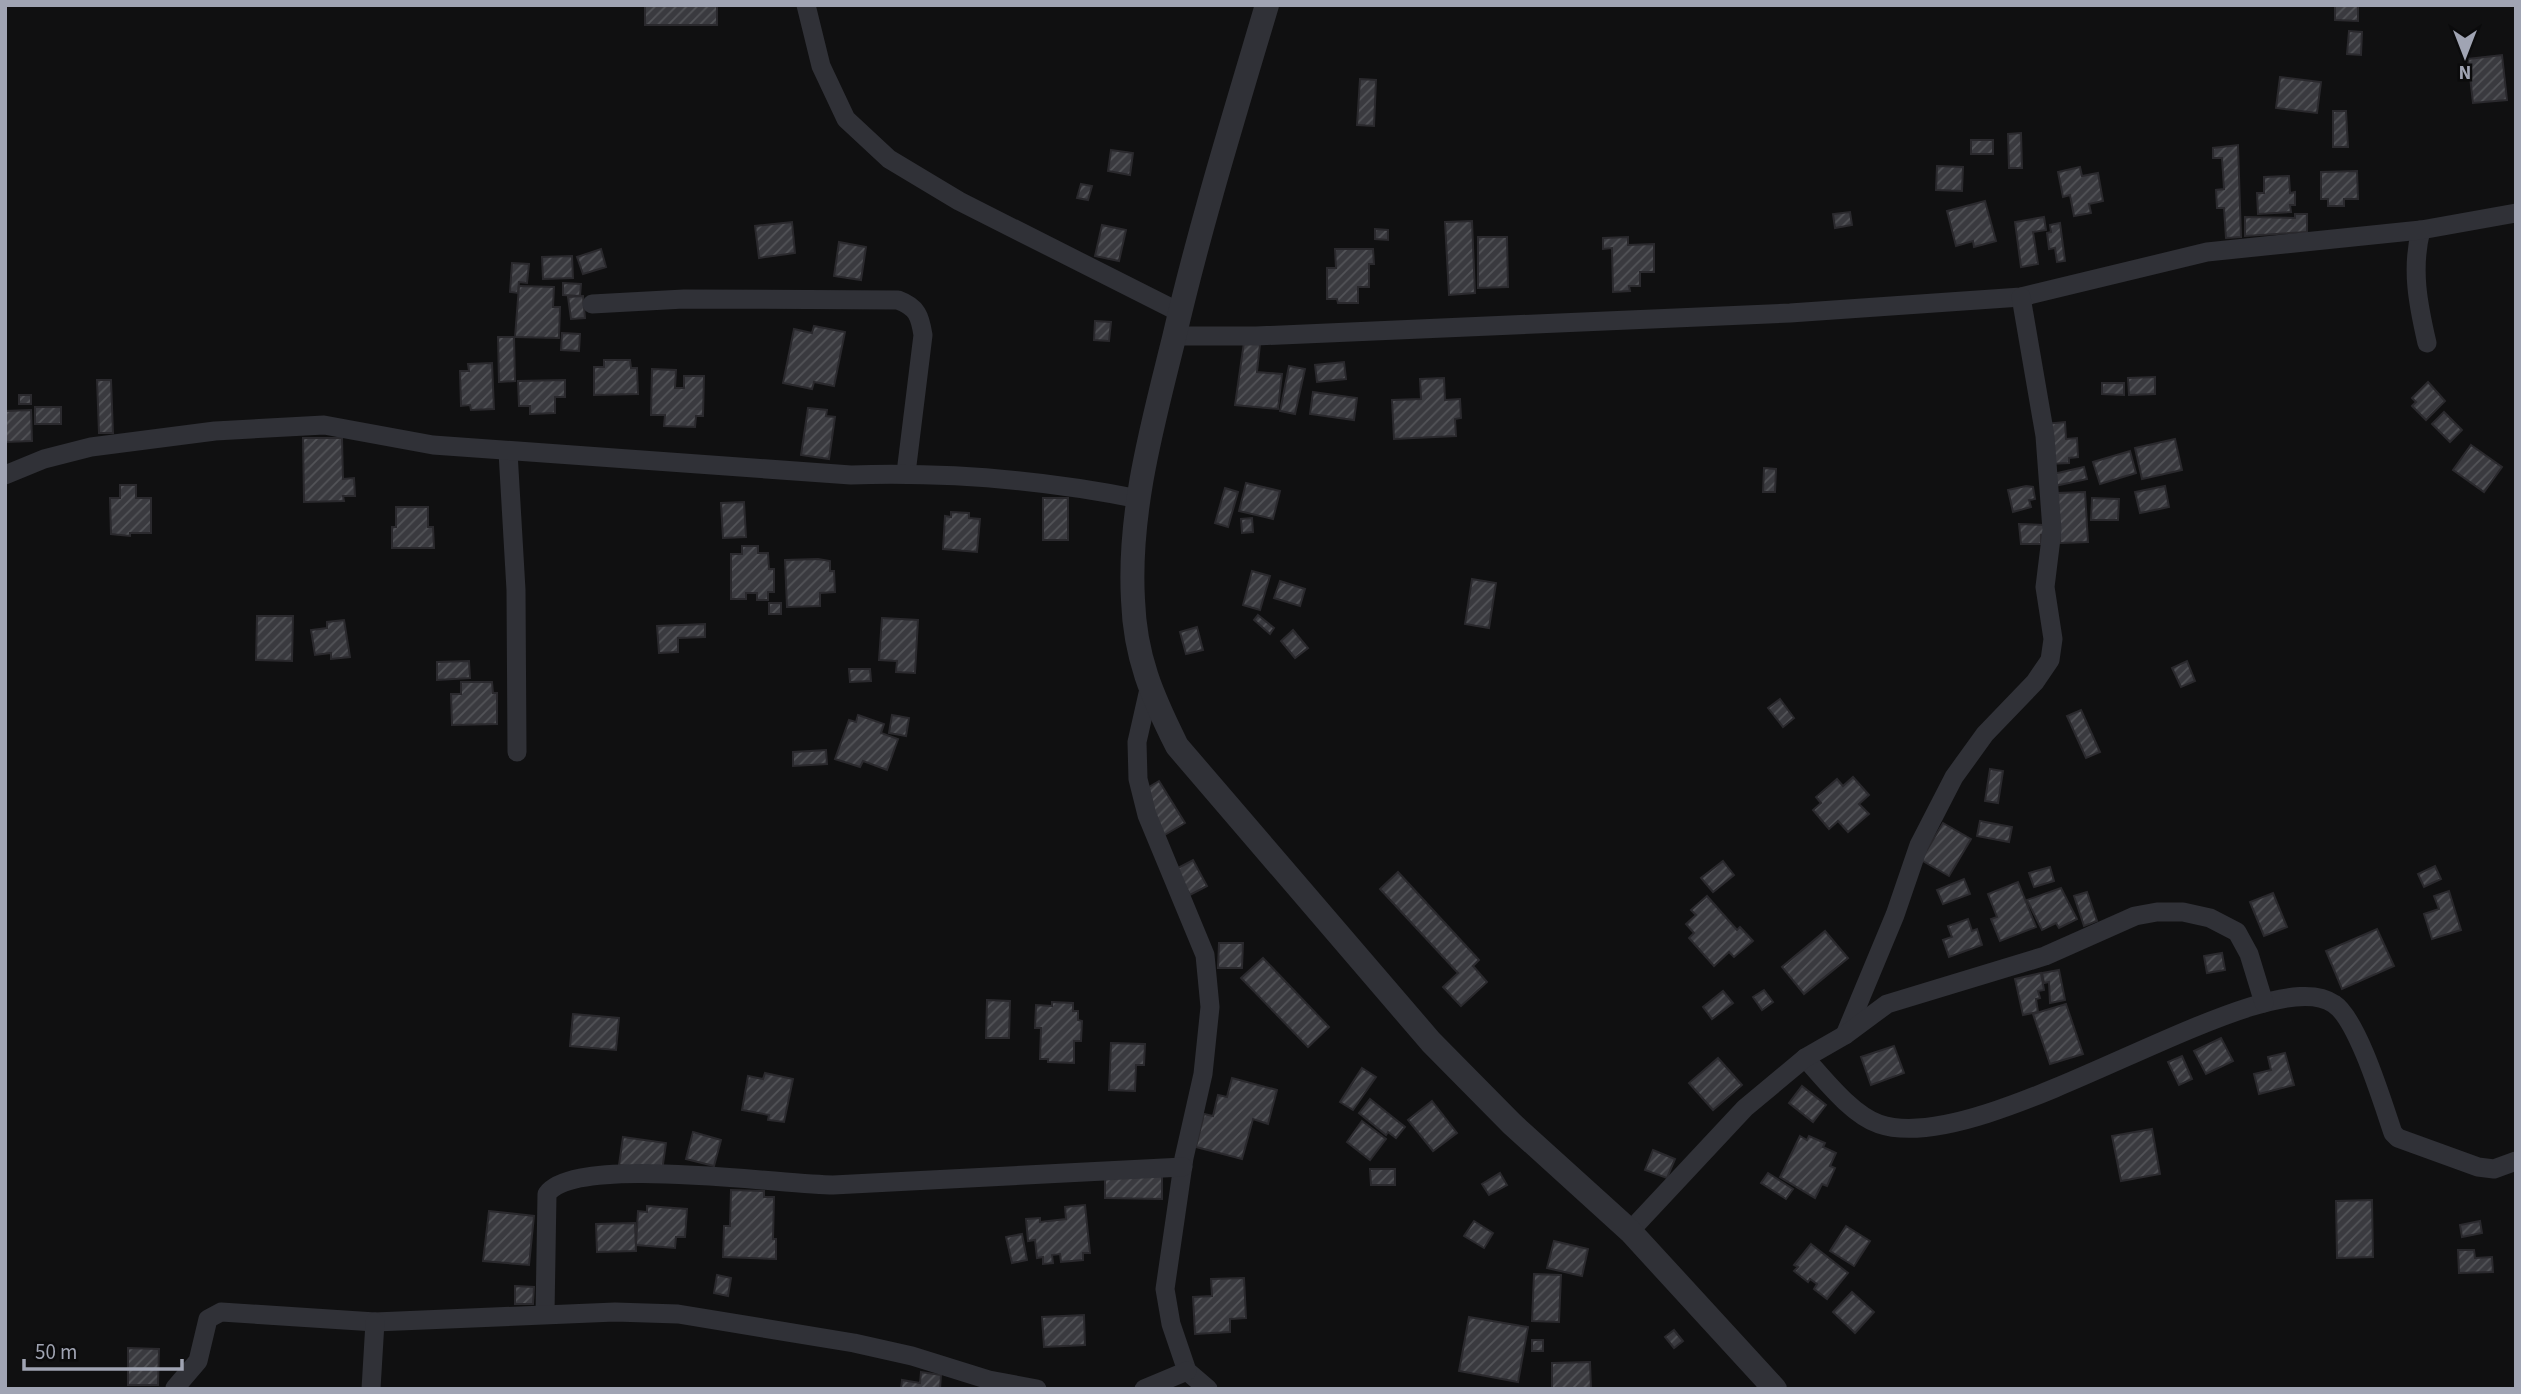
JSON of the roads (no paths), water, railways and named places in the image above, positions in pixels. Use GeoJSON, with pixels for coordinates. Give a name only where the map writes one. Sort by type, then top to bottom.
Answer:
{"type":"FeatureCollection","features":[{"type":"Feature","properties":{"kind":"street"},"geometry":{"type":"LineString","coordinates":[[806,5],[821,66],[846,119],[889,159],[959,201],[1178,312]]}},
{"type":"Feature","properties":{"kind":"street"},"geometry":{"type":"LineString","coordinates":[[1267,5],[1178,312],[1153,415],[1139,499],[1133,561],[1133,601],[1139,650],[1149,689],[1177,746],[1430,1042],[1511,1124],[1630,1231],[1775,1389]]}},
{"type":"Feature","properties":{"kind":"street"},"geometry":{"type":"LineString","coordinates":[[1174,336],[1256,336],[1790,313],[2021,297],[2207,252],[2421,230],[2516,213]]}},
{"type":"Feature","properties":{"kind":"street"},"geometry":{"type":"LineString","coordinates":[[2421,230],[2414,256],[2416,295],[2427,343]]}},
{"type":"Feature","properties":{"kind":"street"},"geometry":{"type":"LineString","coordinates":[[1844,1035],[1895,915],[1919,845],[1954,776],[1984,734],[2035,682],[2050,660],[2053,639],[2045,587],[2052,530],[2045,436],[2021,297]]}},
{"type":"Feature","properties":{"kind":"street"},"geometry":{"type":"LineString","coordinates":[[592,304],[684,299],[898,300],[913,306],[921,318],[923,335],[906,473]]}},
{"type":"Feature","properties":{"kind":"street"},"geometry":{"type":"LineString","coordinates":[[5,475],[44,459],[91,447],[275,426],[324,425],[433,445],[508,452],[851,475],[906,473],[1073,485],[1139,499]]}},
{"type":"Feature","properties":{"kind":"street"},"geometry":{"type":"LineString","coordinates":[[508,452],[516,590],[517,752]]}},
{"type":"Feature","properties":{"kind":"street"},"geometry":{"type":"LineString","coordinates":[[1149,689],[1137,742],[1138,779],[1147,815],[1205,955],[1210,1007],[1202,1074],[1183,1167],[1165,1289],[1171,1325],[1187,1371],[1210,1388]]}},
{"type":"Feature","properties":{"kind":"street"},"geometry":{"type":"LineString","coordinates":[[1630,1231],[1745,1108],[1805,1058],[1844,1035],[1887,1004],[2045,956],[2135,916],[2157,912],[2183,912],[2210,918],[2237,932],[2249,954],[2264,1003]]}},
{"type":"Feature","properties":{"kind":"street"},"geometry":{"type":"LineString","coordinates":[[1805,1058],[1838,1095],[1876,1124],[1900,1130],[1937,1128],[2043,1091],[2165,1040],[2264,1003],[2306,997],[2324,999],[2335,1004],[2355,1033],[2393,1133],[2398,1138],[2478,1167],[2494,1169],[2516,1161]]}},
{"type":"Feature","properties":{"kind":"street"},"geometry":{"type":"LineString","coordinates":[[545,1314],[547,1194],[552,1187],[578,1177],[703,1174],[761,1177],[797,1185],[833,1185],[1183,1167]]}},
{"type":"Feature","properties":{"kind":"street"},"geometry":{"type":"LineString","coordinates":[[175,1388],[198,1361],[208,1319],[213,1314],[375,1322],[545,1314],[678,1314],[853,1343],[912,1356],[989,1380],[1037,1389]]}},
{"type":"Feature","properties":{"kind":"street"},"geometry":{"type":"LineString","coordinates":[[371,1389],[375,1322]]}},
{"type":"Feature","properties":{"kind":"street"},"geometry":{"type":"LineString","coordinates":[[1144,1389],[1187,1371]]}}]}
